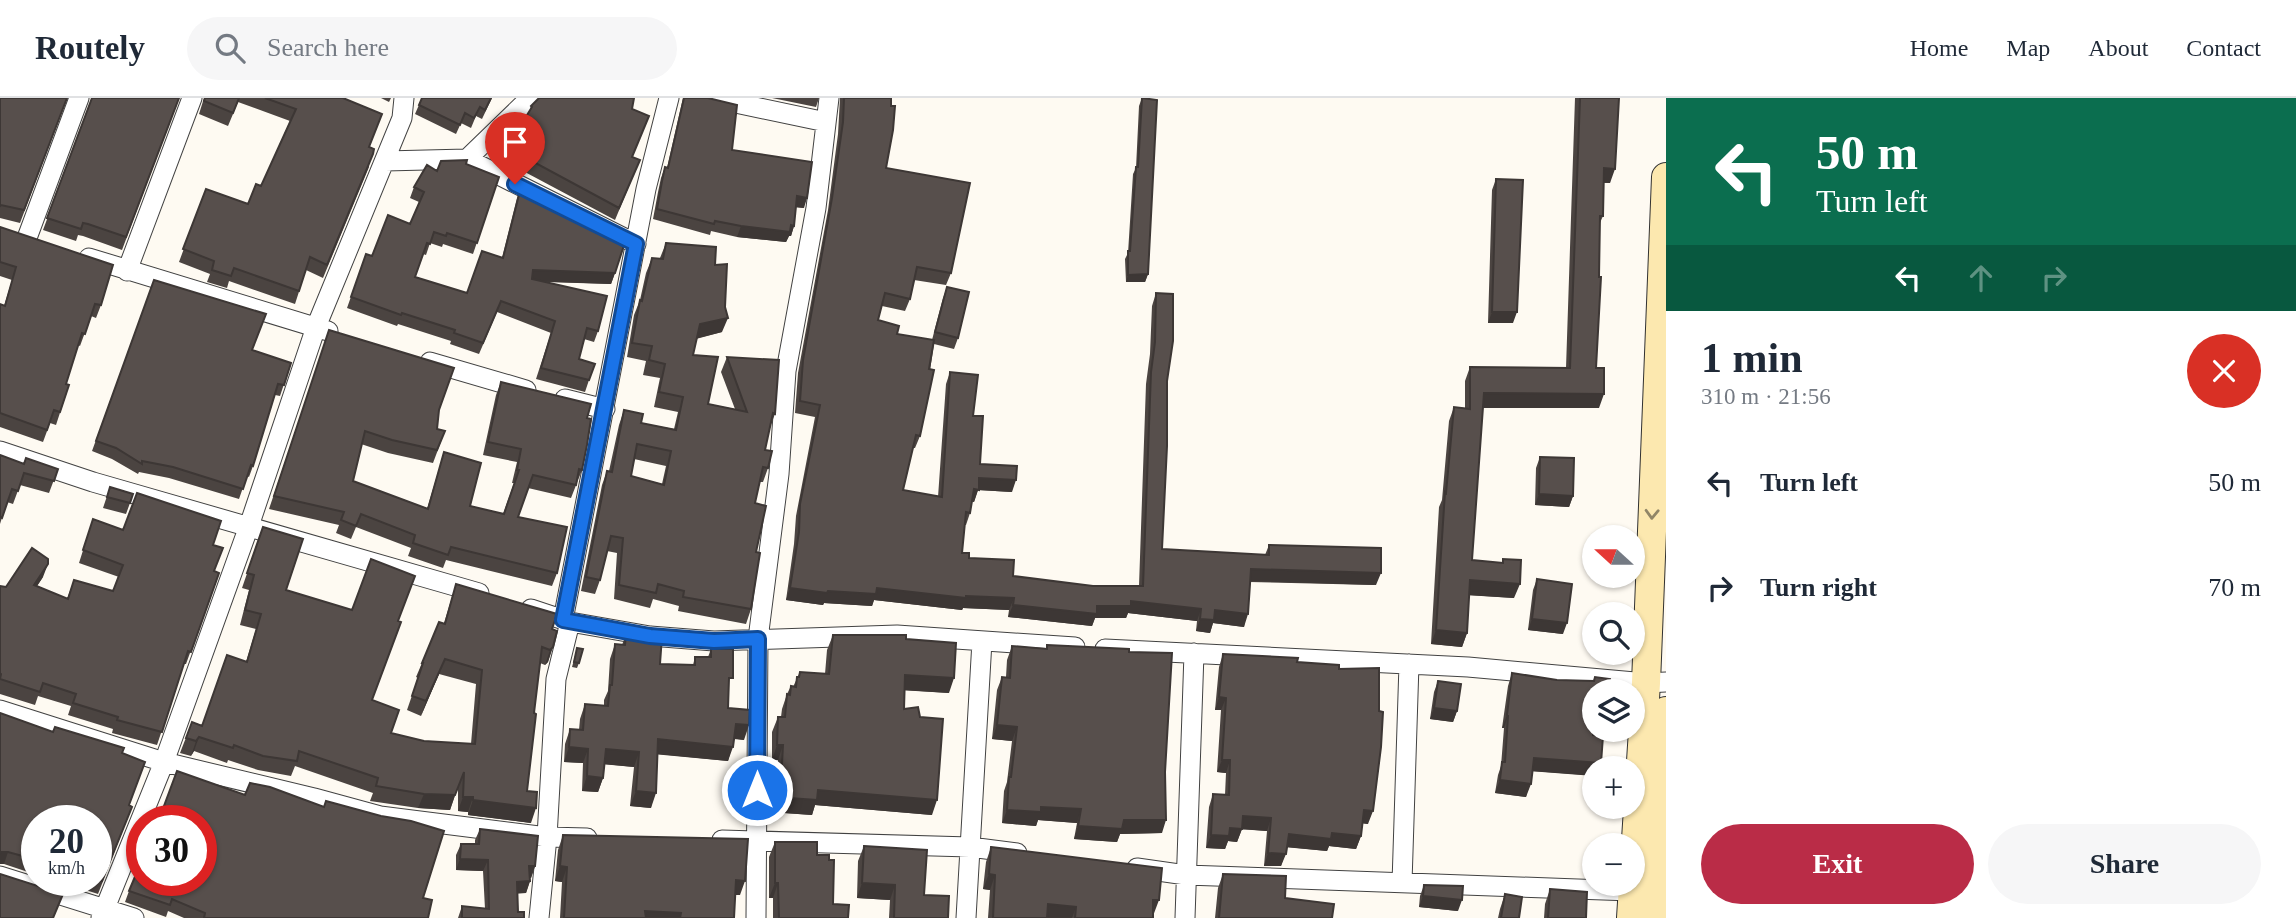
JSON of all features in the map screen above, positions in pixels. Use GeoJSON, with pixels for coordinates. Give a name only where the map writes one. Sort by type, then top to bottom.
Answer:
{"type":"FeatureCollection","features":[{"type":"Feature","properties":{"kind":"street"},"geometry":{"type":"LineString","coordinates":[[25,237],[79,98]]}},
{"type":"Feature","properties":{"kind":"street"},"geometry":{"type":"LineString","coordinates":[[127,271],[192,98]]}},
{"type":"Feature","properties":{"kind":"street"},"geometry":{"type":"LineString","coordinates":[[102,914],[164,762],[249,526],[316,327],[385,161],[401,118],[404,98]]}},
{"type":"Feature","properties":{"kind":"street"},"geometry":{"type":"LineString","coordinates":[[467,159],[530,98]]}},
{"type":"Feature","properties":{"kind":"street"},"geometry":{"type":"LineString","coordinates":[[539,918],[547,837],[556,679],[646,189],[669,98]]}},
{"type":"Feature","properties":{"kind":"street"},"geometry":{"type":"LineString","coordinates":[[712,98],[826,122]]}},
{"type":"Feature","properties":{"kind":"street"},"geometry":{"type":"LineString","coordinates":[[756,918],[758,639],[779,474],[786,371],[816,208],[829,98]]}},
{"type":"Feature","properties":{"kind":"street"},"geometry":{"type":"LineString","coordinates":[[385,161],[467,159],[636,244]]}},
{"type":"Feature","properties":{"kind":"street"},"geometry":{"type":"LineString","coordinates":[[1647,902],[1656,682],[1666,177]]}},
{"type":"Feature","properties":{"kind":"street"},"geometry":{"type":"LineString","coordinates":[[77,254],[341,335]]}},
{"type":"Feature","properties":{"kind":"street"},"geometry":{"type":"LineString","coordinates":[[416,358],[492,381],[605,409]]}},
{"type":"Feature","properties":{"kind":"street"},"geometry":{"type":"LineString","coordinates":[[0,451],[93,482],[567,621],[650,636],[714,641],[897,635],[1409,664],[1656,682]]}},
{"type":"Feature","properties":{"kind":"street"},"geometry":{"type":"LineString","coordinates":[[966,918],[982,641]]}},
{"type":"Feature","properties":{"kind":"street"},"geometry":{"type":"LineString","coordinates":[[1185,918],[1194,653]]}},
{"type":"Feature","properties":{"kind":"street"},"geometry":{"type":"LineString","coordinates":[[1402,883],[1409,664]]}},
{"type":"Feature","properties":{"kind":"street"},"geometry":{"type":"LineString","coordinates":[[0,710],[164,762],[380,816],[547,837],[603,838]]}},
{"type":"Feature","properties":{"kind":"street"},"geometry":{"type":"LineString","coordinates":[[1647,902],[1666,711]]}},
{"type":"Feature","properties":{"kind":"street"},"geometry":{"type":"LineString","coordinates":[[701,840],[970,847],[1038,856]]}},
{"type":"Feature","properties":{"kind":"street"},"geometry":{"type":"LineString","coordinates":[[1119,866],[1186,875],[1402,883],[1647,902]]}},
{"type":"Feature","properties":{"kind":"street"},"geometry":{"type":"LineString","coordinates":[[0,876],[102,914],[134,918]]}},
{"type":"Feature","properties":{"kind":"building"},"geometry":{"type":"Polygon","coordinates":[[[0,98],[67,98],[24,210],[0,206],[0,98]]]}},
{"type":"Feature","properties":{"kind":"building"},"geometry":{"type":"Polygon","coordinates":[[[92,98],[179,98],[126,237],[88,224],[83,223],[81,229],[47,218],[92,98]]]}},
{"type":"Feature","properties":{"kind":"building"},"geometry":{"type":"Polygon","coordinates":[[[205,98],[239,98],[233,113],[204,101],[205,98]]]}},
{"type":"Feature","properties":{"kind":"building"},"geometry":{"type":"Polygon","coordinates":[[[265,98],[343,98],[382,114],[369,147],[374,149],[373,154],[327,265],[310,257],[299,291],[234,268],[231,276],[212,270],[214,261],[183,249],[206,189],[248,204],[256,184],[261,186],[296,109],[265,98]]]}},
{"type":"Feature","properties":{"kind":"building"},"geometry":{"type":"Polygon","coordinates":[[[422,98],[491,98],[485,110],[480,107],[474,118],[465,113],[460,125],[419,105],[422,98]]]}},
{"type":"Feature","properties":{"kind":"building"},"geometry":{"type":"Polygon","coordinates":[[[539,98],[634,98],[632,109],[649,116],[632,157],[640,160],[619,208],[528,159],[531,147],[511,141],[531,106],[539,98]]]}},
{"type":"Feature","properties":{"kind":"building"},"geometry":{"type":"Polygon","coordinates":[[[684,98],[708,98],[737,105],[732,150],[812,162],[807,198],[797,196],[794,226],[791,225],[790,232],[715,221],[714,224],[657,209],[665,167],[668,168],[684,98]]]}},
{"type":"Feature","properties":{"kind":"building"},"geometry":{"type":"Polygon","coordinates":[[[844,98],[891,98],[891,106],[895,106],[886,168],[970,183],[951,273],[917,267],[910,299],[885,293],[878,320],[899,326],[897,334],[934,340],[929,369],[934,370],[920,436],[916,435],[903,490],[942,497],[950,372],[978,375],[973,416],[983,416],[980,464],[1017,466],[1016,480],[979,478],[979,490],[974,489],[970,513],[966,512],[962,553],[969,553],[969,558],[1014,560],[1013,576],[1093,586],[1143,586],[1156,293],[1173,294],[1173,341],[1167,381],[1162,549],[1269,555],[1269,545],[1381,548],[1381,573],[1251,569],[1248,614],[1215,610],[1214,620],[1200,619],[1201,609],[1131,601],[1131,606],[1097,606],[1097,614],[1013,605],[1014,598],[966,598],[877,588],[876,594],[827,593],[790,588],[799,532],[800,504],[820,405],[800,401],[803,360],[832,198],[844,98]]]}},
{"type":"Feature","properties":{"kind":"building"},"geometry":{"type":"Polygon","coordinates":[[[1142,98],[1157,100],[1148,274],[1128,275],[1128,251],[1138,167],[1142,98]]]}},
{"type":"Feature","properties":{"kind":"building"},"geometry":{"type":"Polygon","coordinates":[[[1580,98],[1619,98],[1615,169],[1604,168],[1603,216],[1600,216],[1601,277],[1596,368],[1604,368],[1604,394],[1484,393],[1472,560],[1503,563],[1503,559],[1521,560],[1520,584],[1470,580],[1467,633],[1436,630],[1445,492],[1454,407],[1470,409],[1470,367],[1570,368],[1580,98]]]}},
{"type":"Feature","properties":{"kind":"building"},"geometry":{"type":"Polygon","coordinates":[[[467,160],[466,164],[499,177],[477,243],[447,233],[446,236],[434,232],[430,244],[427,243],[415,277],[467,293],[482,251],[503,258],[521,187],[626,239],[615,273],[533,270],[532,279],[607,296],[598,331],[587,328],[579,359],[595,364],[589,380],[541,368],[555,321],[501,301],[483,343],[454,333],[455,330],[351,297],[366,254],[372,256],[388,215],[410,224],[424,192],[414,187],[427,165],[437,171],[441,161],[467,160]]]}},
{"type":"Feature","properties":{"kind":"building"},"geometry":{"type":"Polygon","coordinates":[[[1496,179],[1523,180],[1517,312],[1492,312],[1496,179]]]}},
{"type":"Feature","properties":{"kind":"building"},"geometry":{"type":"Polygon","coordinates":[[[0,227],[113,265],[101,305],[95,304],[85,334],[82,333],[60,412],[54,410],[47,430],[0,413],[0,304],[5,306],[16,267],[0,262],[0,227]]]}},
{"type":"Feature","properties":{"kind":"building"},"geometry":{"type":"Polygon","coordinates":[[[666,243],[716,247],[715,265],[727,264],[725,307],[728,318],[700,324],[693,355],[718,357],[708,404],[747,412],[727,357],[779,360],[775,414],[773,413],[765,450],[772,451],[768,468],[763,467],[755,503],[766,506],[756,552],[760,553],[751,609],[683,597],[684,591],[658,584],[656,593],[619,585],[623,538],[611,536],[600,580],[586,577],[607,471],[612,472],[624,410],[643,414],[641,423],[676,430],[683,397],[659,392],[665,364],[649,360],[652,346],[632,343],[652,258],[663,259],[666,243]],[[637,444],[631,476],[664,485],[671,451],[637,444]]]}},
{"type":"Feature","properties":{"kind":"building"},"geometry":{"type":"Polygon","coordinates":[[[154,280],[266,314],[252,350],[291,363],[284,385],[278,384],[253,466],[251,465],[243,489],[173,467],[142,461],[142,464],[116,448],[96,441],[154,280]]]}},
{"type":"Feature","properties":{"kind":"building"},"geometry":{"type":"Polygon","coordinates":[[[947,287],[969,292],[958,338],[935,332],[947,287]]]}},
{"type":"Feature","properties":{"kind":"building"},"geometry":{"type":"Polygon","coordinates":[[[329,330],[454,368],[439,410],[437,429],[445,431],[437,450],[365,431],[353,481],[428,509],[444,452],[481,463],[470,506],[504,514],[519,470],[521,449],[488,442],[501,382],[591,404],[587,418],[591,419],[587,445],[576,485],[533,475],[518,517],[567,527],[557,573],[451,547],[448,555],[413,543],[415,535],[361,514],[356,526],[341,520],[344,512],[274,496],[329,330]]]}},
{"type":"Feature","properties":{"kind":"building"},"geometry":{"type":"Polygon","coordinates":[[[0,455],[24,464],[26,458],[58,469],[54,481],[24,473],[18,491],[12,489],[2,518],[0,517],[0,455]]]}},
{"type":"Feature","properties":{"kind":"building"},"geometry":{"type":"Polygon","coordinates":[[[1540,457],[1574,458],[1573,496],[1539,494],[1540,457]]]}},
{"type":"Feature","properties":{"kind":"building"},"geometry":{"type":"Polygon","coordinates":[[[110,487],[133,494],[130,503],[107,497],[110,487]]]}},
{"type":"Feature","properties":{"kind":"building"},"geometry":{"type":"Polygon","coordinates":[[[137,493],[221,521],[213,545],[223,548],[214,571],[219,573],[191,652],[188,651],[162,732],[117,720],[118,717],[73,703],[76,694],[43,683],[40,692],[0,679],[0,586],[6,587],[32,548],[48,559],[48,564],[34,585],[68,599],[74,580],[113,591],[123,565],[83,550],[93,519],[123,530],[137,493]]]}},
{"type":"Feature","properties":{"kind":"building"},"geometry":{"type":"Polygon","coordinates":[[[263,527],[303,539],[286,590],[352,610],[371,559],[415,576],[372,700],[399,710],[391,733],[424,741],[475,744],[482,670],[445,659],[426,701],[412,696],[439,622],[445,624],[456,584],[557,614],[552,629],[557,631],[553,647],[550,650],[542,647],[534,713],[527,791],[537,792],[536,808],[463,797],[464,772],[455,795],[424,794],[376,786],[378,778],[299,751],[297,761],[263,756],[234,745],[233,748],[199,737],[196,741],[186,738],[192,722],[202,726],[227,655],[247,662],[261,614],[245,610],[254,575],[247,573],[263,527]]]}},
{"type":"Feature","properties":{"kind":"building"},"geometry":{"type":"Polygon","coordinates":[[[1537,579],[1572,584],[1567,623],[1532,619],[1537,579]]]}},
{"type":"Feature","properties":{"kind":"building"},"geometry":{"type":"Polygon","coordinates":[[[626,634],[662,636],[660,664],[695,665],[695,657],[711,657],[711,649],[733,649],[733,678],[729,678],[728,708],[750,710],[749,725],[736,724],[733,747],[658,739],[656,793],[636,791],[639,752],[606,749],[603,778],[587,776],[588,749],[569,747],[570,729],[583,730],[585,704],[608,706],[615,644],[625,645],[626,634]]]}},
{"type":"Feature","properties":{"kind":"building"},"geometry":{"type":"Polygon","coordinates":[[[833,635],[906,635],[906,639],[956,643],[954,678],[905,675],[904,709],[918,707],[920,717],[943,719],[937,800],[818,790],[817,800],[775,797],[776,782],[781,782],[783,745],[777,745],[778,717],[785,717],[787,694],[790,695],[791,686],[796,687],[800,672],[829,674],[833,635]]]}},
{"type":"Feature","properties":{"kind":"building"},"geometry":{"type":"Polygon","coordinates":[[[1047,645],[1172,653],[1165,772],[1166,820],[1124,820],[1122,829],[1078,826],[1081,809],[1041,807],[1041,812],[1007,810],[1017,727],[997,725],[1002,677],[1010,678],[1012,646],[1047,649],[1047,645]]]}},
{"type":"Feature","properties":{"kind":"building"},"geometry":{"type":"Polygon","coordinates":[[[577,648],[583,649],[579,663],[574,662],[577,648]]]}},
{"type":"Feature","properties":{"kind":"building"},"geometry":{"type":"Polygon","coordinates":[[[1223,654],[1298,658],[1297,662],[1339,665],[1339,669],[1379,668],[1379,711],[1383,712],[1381,747],[1373,811],[1364,810],[1361,836],[1332,833],[1331,839],[1289,834],[1286,854],[1268,853],[1271,818],[1243,816],[1242,829],[1230,828],[1229,836],[1211,835],[1213,794],[1229,795],[1230,760],[1222,760],[1226,698],[1219,697],[1223,654]]]}},
{"type":"Feature","properties":{"kind":"building"},"geometry":{"type":"Polygon","coordinates":[[[1512,673],[1582,681],[1582,742],[1603,742],[1602,756],[1582,756],[1582,762],[1534,758],[1531,784],[1500,780],[1502,762],[1505,762],[1512,673]]]}},
{"type":"Feature","properties":{"kind":"building"},"geometry":{"type":"Polygon","coordinates":[[[1438,681],[1461,684],[1457,711],[1434,708],[1438,681]]]}},
{"type":"Feature","properties":{"kind":"building"},"geometry":{"type":"Polygon","coordinates":[[[0,713],[53,732],[55,727],[124,748],[122,753],[145,762],[129,805],[126,805],[126,822],[112,856],[112,805],[21,805],[21,856],[0,853],[0,713]]]}},
{"type":"Feature","properties":{"kind":"building"},"geometry":{"type":"Polygon","coordinates":[[[177,771],[245,795],[250,783],[270,787],[324,807],[326,801],[444,831],[423,898],[432,900],[428,918],[204,918],[205,913],[172,899],[170,905],[144,896],[217,896],[217,805],[164,805],[177,771]]]}},
{"type":"Feature","properties":{"kind":"building"},"geometry":{"type":"Polygon","coordinates":[[[480,829],[538,836],[535,866],[529,866],[530,881],[517,882],[518,912],[524,912],[524,918],[462,918],[462,906],[489,909],[488,860],[460,859],[461,844],[479,844],[480,829]]]}},
{"type":"Feature","properties":{"kind":"building"},"geometry":{"type":"Polygon","coordinates":[[[563,835],[748,839],[745,881],[736,880],[734,918],[680,918],[681,913],[645,911],[646,918],[564,918],[567,867],[560,866],[563,835]]]}},
{"type":"Feature","properties":{"kind":"building"},"geometry":{"type":"Polygon","coordinates":[[[775,842],[817,842],[817,855],[829,855],[829,860],[834,860],[833,904],[849,905],[848,918],[779,918],[778,883],[775,883],[775,842]]]}},
{"type":"Feature","properties":{"kind":"building"},"geometry":{"type":"Polygon","coordinates":[[[864,846],[927,850],[924,895],[949,896],[948,918],[894,918],[895,885],[862,883],[864,846]]]}},
{"type":"Feature","properties":{"kind":"building"},"geometry":{"type":"Polygon","coordinates":[[[991,847],[1162,868],[1159,900],[1153,900],[1153,918],[1075,918],[1076,907],[1048,904],[1047,918],[993,918],[995,875],[989,874],[991,847]]]}},
{"type":"Feature","properties":{"kind":"building"},"geometry":{"type":"Polygon","coordinates":[[[0,874],[21,881],[21,896],[62,896],[53,918],[0,918],[0,874]]]}},
{"type":"Feature","properties":{"kind":"building"},"geometry":{"type":"Polygon","coordinates":[[[1223,874],[1286,876],[1285,898],[1334,904],[1332,918],[1219,918],[1223,874]]]}},
{"type":"Feature","properties":{"kind":"building"},"geometry":{"type":"Polygon","coordinates":[[[1424,885],[1463,886],[1462,900],[1423,896],[1424,885]]]}},
{"type":"Feature","properties":{"kind":"building"},"geometry":{"type":"Polygon","coordinates":[[[1550,889],[1582,892],[1582,896],[1587,896],[1586,918],[1548,918],[1550,889]]]}},
{"type":"Feature","properties":{"kind":"building"},"geometry":{"type":"Polygon","coordinates":[[[1505,894],[1522,897],[1519,918],[1501,918],[1505,894]]]}},
{"type":"Feature","properties":{"kind":"route"},"geometry":{"type":"LineString","coordinates":[[515,184],[636,244],[563,620],[650,636],[714,641],[758,639],[757,790]]}}]}
